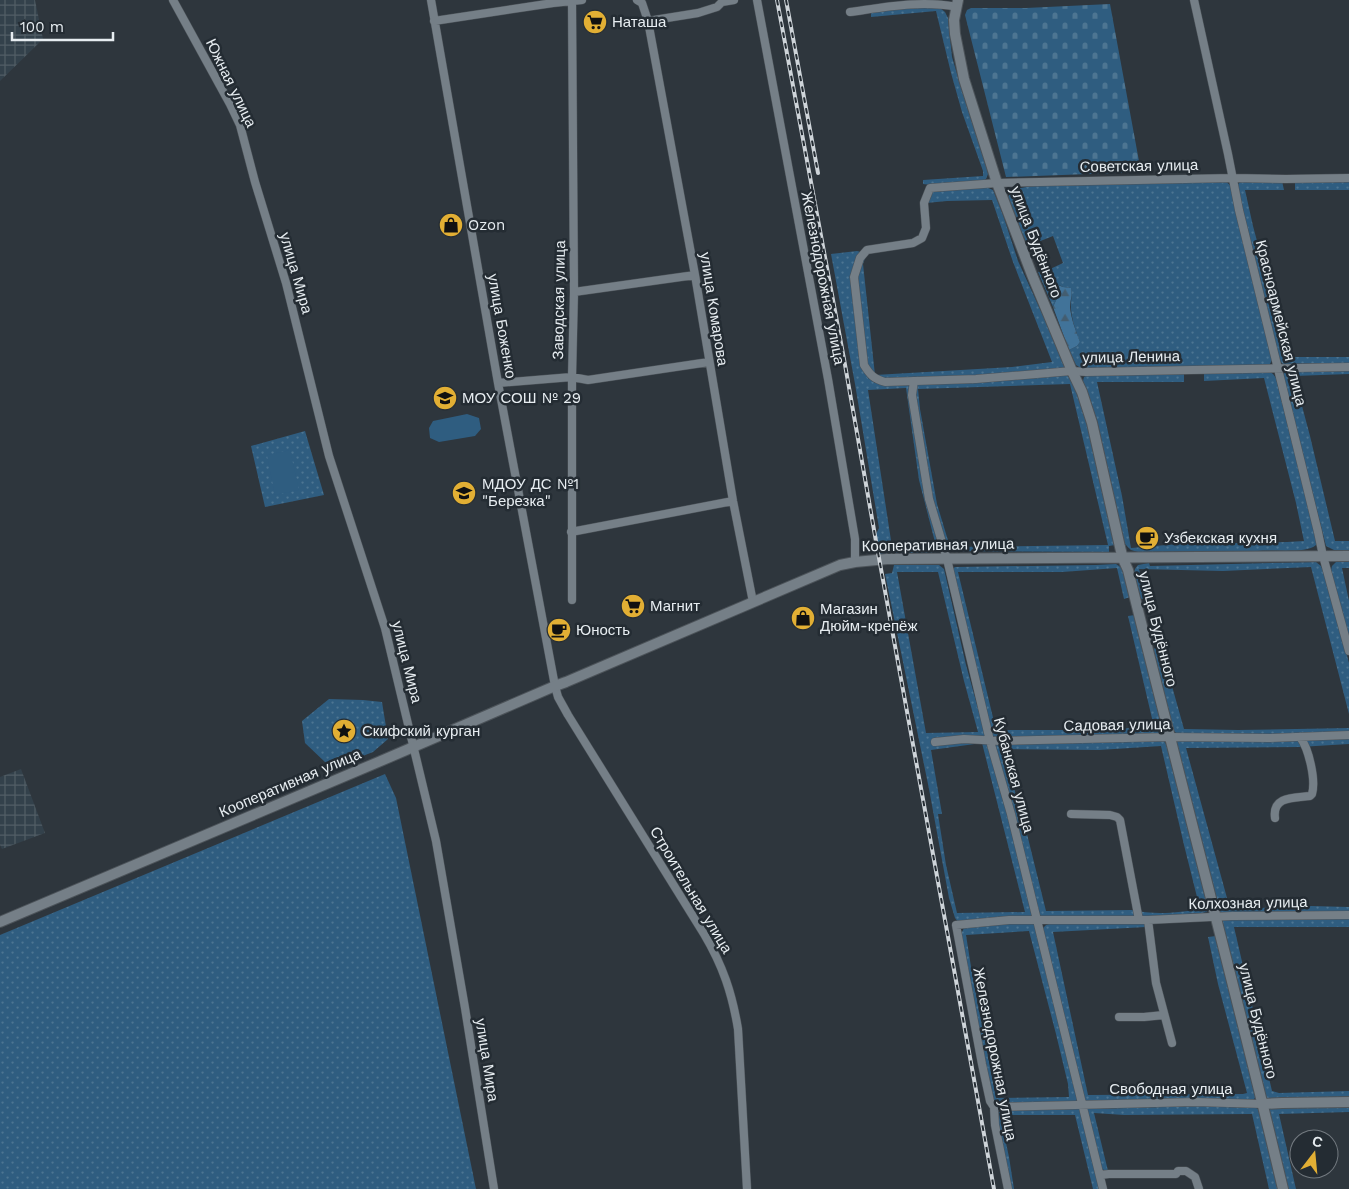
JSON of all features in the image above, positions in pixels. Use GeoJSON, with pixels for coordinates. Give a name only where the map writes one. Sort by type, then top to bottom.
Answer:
{"type":"FeatureCollection","features":[{"type":"Feature","properties":{"kind":"street","name":"Южная улица"},"geometry":{"type":"LineString","coordinates":[[172,0],[230,104],[240,126],[255,182]]}},
{"type":"Feature","properties":{"kind":"street","name":"улица Боженко"},"geometry":{"type":"LineString","coordinates":[[431,0],[498,383],[555,686]]}},
{"type":"Feature","properties":{"kind":"street"},"geometry":{"type":"LineString","coordinates":[[434,21],[582,0]]}},
{"type":"Feature","properties":{"kind":"street"},"geometry":{"type":"LineString","coordinates":[[648,22],[698,13],[717,7],[722,2],[734,0]]}},
{"type":"Feature","properties":{"kind":"street","name":"Железнодорожная улица"},"geometry":{"type":"LineString","coordinates":[[757,0],[828,379],[855,539],[855,562]]}},
{"type":"Feature","properties":{"kind":"street","name":"Красноармейская улица"},"geometry":{"type":"LineString","coordinates":[[1194,0],[1239,210],[1323,556],[1349,651]]}},
{"type":"Feature","properties":{"kind":"street","name":"Заводская улица"},"geometry":{"type":"LineString","coordinates":[[572,1],[574,292],[572,600]]}},
{"type":"Feature","properties":{"kind":"street","name":"улица Комарова"},"geometry":{"type":"LineString","coordinates":[[639,2],[648,22],[695,275],[733,501],[753,602]]}},
{"type":"Feature","properties":{"kind":"street"},"geometry":{"type":"LineString","coordinates":[[850,12],[902,4],[957,3]]}},
{"type":"Feature","properties":{"kind":"street","name":"улица Будённого"},"geometry":{"type":"LineString","coordinates":[[957,3],[954,20],[957,51],[997,183],[1032,275],[1082,392],[1092,423],[1122,558],[1128,570],[1284,1189]]}},
{"type":"Feature","properties":{"kind":"street","name":"Советская улица"},"geometry":{"type":"LineString","coordinates":[[930,188],[997,183],[1233,178],[1349,178]]}},
{"type":"Feature","properties":{"kind":"street","name":"улица Мира"},"geometry":{"type":"LineString","coordinates":[[255,182],[286,283],[329,456],[385,628],[414,746],[436,841],[494,1189]]}},
{"type":"Feature","properties":{"kind":"street","name":"Железнодорожная улица"},"geometry":{"type":"LineString","coordinates":[[914,381],[885,382],[875,379],[869,374],[864,365],[854,277],[860,258],[867,250],[913,243],[922,238],[926,228],[924,204],[930,188]]}},
{"type":"Feature","properties":{"kind":"street"},"geometry":{"type":"LineString","coordinates":[[574,292],[695,275]]}},
{"type":"Feature","properties":{"kind":"street"},"geometry":{"type":"LineString","coordinates":[[498,383],[572,377],[588,380],[709,362]]}},
{"type":"Feature","properties":{"kind":"street","name":"улица Ленина"},"geometry":{"type":"LineString","coordinates":[[914,381],[976,379],[1072,371],[1349,366]]}},
{"type":"Feature","properties":{"kind":"street","name":"Кубанская улица"},"geometry":{"type":"LineString","coordinates":[[914,381],[912,395],[929,499],[947,559],[990,740],[1011,814],[1103,1189]]}},
{"type":"Feature","properties":{"kind":"street"},"geometry":{"type":"LineString","coordinates":[[571,532],[733,501]]}},
{"type":"Feature","properties":{"kind":"street","name":"Кооперативная улица"},"geometry":{"type":"LineString","coordinates":[[0,922],[840,566],[855,562],[887,559],[1349,556]]}},
{"type":"Feature","properties":{"kind":"street","name":"Строительная улица"},"geometry":{"type":"LineString","coordinates":[[555,686],[558,697],[568,715],[714,950],[728,983],[734,1003],[738,1029],[747,1189]]}},
{"type":"Feature","properties":{"kind":"street","name":"Садовая улица"},"geometry":{"type":"LineString","coordinates":[[935,742],[964,739],[1270,738],[1349,735]]}},
{"type":"Feature","properties":{"kind":"street"},"geometry":{"type":"LineString","coordinates":[[1275,818],[1274,811],[1280,802],[1312,794],[1313,782],[1308,750],[1300,737]]}},
{"type":"Feature","properties":{"kind":"street"},"geometry":{"type":"LineString","coordinates":[[1070,814],[1110,815],[1117,816],[1120,820],[1139,920]]}},
{"type":"Feature","properties":{"kind":"street","name":"Колхозная улица"},"geometry":{"type":"LineString","coordinates":[[956,925],[1009,920],[1148,920],[1232,916],[1349,915]]}},
{"type":"Feature","properties":{"kind":"street"},"geometry":{"type":"LineString","coordinates":[[1148,920],[1156,983],[1172,1043]]}},
{"type":"Feature","properties":{"kind":"street","name":"Железнодорожная улица"},"geometry":{"type":"LineString","coordinates":[[956,925],[982,1064],[990,1100],[994,1107],[995,1125],[1008,1189]]}},
{"type":"Feature","properties":{"kind":"street"},"geometry":{"type":"LineString","coordinates":[[1119,1016],[1144,1017],[1164,1015]]}},
{"type":"Feature","properties":{"kind":"street","name":"Свободная улица"},"geometry":{"type":"LineString","coordinates":[[994,1107],[1195,1102],[1263,1104],[1349,1102]]}},
{"type":"Feature","properties":{"kind":"street"},"geometry":{"type":"LineString","coordinates":[[1100,1175],[1176,1174],[1178,1171],[1186,1172],[1195,1177],[1199,1189]]}},
{"type":"Feature","properties":{"kind":"shaded area"},"geometry":{"type":"Polygon","coordinates":[[[0,0],[35,0],[43,39],[0,81],[0,0]]]}},
{"type":"Feature","properties":{"kind":"shaded area"},"geometry":{"type":"Polygon","coordinates":[[[21,769],[45,833],[2,849],[0,845],[0,777],[21,769]]]}},
{"type":"Feature","properties":{"kind":"green space"},"geometry":{"type":"Polygon","coordinates":[[[1110,4],[1141,172],[1006,177],[965,15],[967,10],[971,8],[1026,8],[1110,4]]]}},
{"type":"Feature","properties":{"kind":"green space"},"geometry":{"type":"Polygon","coordinates":[[[900,7],[940,8],[948,18],[952,57],[987,168],[988,174],[986,179],[981,182],[938,186],[923,184],[923,180],[983,176],[983,171],[962,112],[936,11],[871,17],[871,13],[900,7]]]}},
{"type":"Feature","properties":{"kind":"green space"},"geometry":{"type":"Polygon","coordinates":[[[1349,180],[1349,190],[1295,190],[1295,181],[1349,180]]]}},
{"type":"Feature","properties":{"kind":"green space"},"geometry":{"type":"Polygon","coordinates":[[[1225,181],[1230,185],[1272,360],[1270,364],[1267,366],[1084,370],[1076,365],[1069,350],[1080,342],[1074,326],[1071,288],[1059,285],[1058,296],[1053,307],[1038,272],[1048,270],[1063,263],[1053,236],[1028,246],[1009,205],[1008,197],[1012,190],[1068,183],[1225,181]]]}},
{"type":"Feature","properties":{"kind":"green space"},"geometry":{"type":"Polygon","coordinates":[[[1242,181],[1282,181],[1284,190],[1245,190],[1288,357],[1349,357],[1349,363],[1283,364],[1280,361],[1238,189],[1238,184],[1242,181]]]}},
{"type":"Feature","properties":{"kind":"green space"},"geometry":{"type":"Polygon","coordinates":[[[986,187],[993,190],[1018,261],[1066,366],[1063,370],[1032,373],[890,380],[878,378],[868,369],[857,274],[860,261],[867,253],[863,264],[875,375],[1012,367],[1052,362],[1013,262],[992,200],[926,203],[930,192],[986,187]]]}},
{"type":"Feature","properties":{"kind":"green space"},"geometry":{"type":"Polygon","coordinates":[[[861,252],[857,259],[862,368],[868,378],[875,383],[908,385],[910,387],[940,552],[880,554],[876,534],[879,528],[831,254],[861,252]],[[906,388],[868,390],[892,547],[936,546],[919,480],[906,388]]]}},
{"type":"Feature","properties":{"kind":"green space"},"geometry":{"type":"Polygon","coordinates":[[[1058,285],[1071,288],[1072,291],[1070,307],[1080,342],[1069,350],[1053,307],[1058,296],[1055,291],[1058,285]]]}},
{"type":"Feature","properties":{"kind":"green space"},"geometry":{"type":"Polygon","coordinates":[[[1349,369],[1349,374],[1294,376],[1335,541],[1349,541],[1349,550],[1334,550],[1326,546],[1283,377],[1284,373],[1289,370],[1349,369]]]}},
{"type":"Feature","properties":{"kind":"green space"},"geometry":{"type":"Polygon","coordinates":[[[1268,371],[1276,378],[1316,545],[1311,548],[1288,551],[1138,552],[1131,550],[1124,543],[1097,420],[1083,381],[1084,377],[1088,375],[1184,374],[1184,382],[1097,382],[1122,496],[1131,548],[1197,543],[1304,541],[1264,378],[1204,381],[1204,374],[1268,371]]]}},
{"type":"Feature","properties":{"kind":"green space"},"geometry":{"type":"Polygon","coordinates":[[[1064,375],[1070,377],[1082,403],[1115,545],[1109,546],[1109,552],[950,551],[946,546],[934,510],[916,411],[916,386],[921,383],[1064,375]],[[1070,384],[918,389],[937,504],[950,547],[1108,545],[1070,384]]]}},
{"type":"Feature","properties":{"kind":"green space"},"geometry":{"type":"Polygon","coordinates":[[[467,414],[479,418],[481,429],[475,436],[439,442],[430,438],[429,428],[433,421],[467,414]]]}},
{"type":"Feature","properties":{"kind":"green space"},"geometry":{"type":"Polygon","coordinates":[[[305,431],[324,495],[265,507],[251,446],[305,431]]]}},
{"type":"Feature","properties":{"kind":"green space"},"geometry":{"type":"Polygon","coordinates":[[[290,450],[299,490],[275,495],[267,455],[290,450]]]}},
{"type":"Feature","properties":{"kind":"green space"},"geometry":{"type":"Polygon","coordinates":[[[1316,562],[1321,566],[1325,574],[1349,663],[1349,714],[1311,567],[1223,571],[1139,569],[1147,601],[1140,598],[1134,573],[1138,565],[1149,563],[1150,566],[1316,562]]]}},
{"type":"Feature","properties":{"kind":"green space"},"geometry":{"type":"Polygon","coordinates":[[[1336,562],[1349,562],[1349,568],[1342,568],[1349,601],[1349,639],[1331,570],[1336,562]]]}},
{"type":"Feature","properties":{"kind":"green space"},"geometry":{"type":"Polygon","coordinates":[[[1116,564],[1122,568],[1130,597],[1124,599],[1117,568],[1062,572],[958,572],[996,730],[1091,730],[1154,727],[1128,616],[1135,615],[1163,733],[1157,735],[997,738],[993,736],[990,731],[951,570],[955,567],[1116,564]]]}},
{"type":"Feature","properties":{"kind":"green space"},"geometry":{"type":"Polygon","coordinates":[[[894,565],[939,565],[944,569],[966,665],[1033,913],[1031,917],[959,923],[955,918],[949,898],[929,789],[885,574],[892,573],[894,565]],[[897,572],[926,733],[978,732],[938,572],[897,572]],[[982,743],[931,750],[942,814],[938,814],[946,865],[957,913],[1025,912],[982,743]]]}},
{"type":"Feature","properties":{"kind":"green space"},"geometry":{"type":"Polygon","coordinates":[[[1161,647],[1184,729],[1349,728],[1349,733],[1237,736],[1177,734],[1173,730],[1152,649],[1161,647]]]}},
{"type":"Feature","properties":{"kind":"green space"},"geometry":{"type":"Polygon","coordinates":[[[329,699],[382,702],[388,739],[373,752],[350,761],[326,763],[305,743],[302,721],[329,699]]]}},
{"type":"Feature","properties":{"kind":"green space"},"geometry":{"type":"Polygon","coordinates":[[[1349,737],[1349,744],[1299,747],[1186,748],[1230,909],[1311,906],[1349,907],[1349,911],[1219,912],[1175,745],[1177,741],[1349,737]]]}},
{"type":"Feature","properties":{"kind":"green space"},"geometry":{"type":"Polygon","coordinates":[[[1162,739],[1166,744],[1209,906],[1207,912],[1144,917],[1044,919],[1040,916],[996,749],[996,745],[999,743],[1162,739]],[[1161,746],[1099,750],[1003,749],[1046,911],[1132,910],[1148,913],[1166,913],[1200,909],[1161,746]]]}},
{"type":"Feature","properties":{"kind":"green space"},"geometry":{"type":"Polygon","coordinates":[[[385,774],[396,798],[476,1189],[0,1189],[0,935],[385,774]]]}},
{"type":"Feature","properties":{"kind":"green space"},"geometry":{"type":"Polygon","coordinates":[[[1222,919],[1349,919],[1349,927],[1234,927],[1272,1091],[1279,1093],[1349,1091],[1349,1099],[1270,1100],[1266,1097],[1221,922],[1222,919]]]}},
{"type":"Feature","properties":{"kind":"green space"},"geometry":{"type":"Polygon","coordinates":[[[1012,922],[1035,923],[1079,1103],[996,1104],[991,1098],[961,934],[964,928],[972,925],[1012,922]],[[1029,931],[966,935],[996,1098],[1069,1097],[1068,1084],[1029,931]]]}},
{"type":"Feature","properties":{"kind":"green space"},"geometry":{"type":"Polygon","coordinates":[[[1052,923],[1146,924],[1146,927],[1053,932],[1088,1095],[1247,1093],[1218,984],[1208,937],[1216,936],[1256,1097],[1253,1100],[1085,1102],[1043,928],[1052,923]]]}},
{"type":"Feature","properties":{"kind":"green space"},"geometry":{"type":"Polygon","coordinates":[[[1349,1105],[1349,1112],[1279,1114],[1289,1158],[1289,1179],[1294,1179],[1296,1189],[1287,1189],[1268,1108],[1349,1105]]]}},
{"type":"Feature","properties":{"kind":"green space"},"geometry":{"type":"Polygon","coordinates":[[[1199,1106],[1256,1108],[1260,1110],[1279,1189],[1269,1189],[1252,1114],[1124,1115],[1094,1113],[1108,1171],[1101,1169],[1087,1109],[1199,1106]]]}},
{"type":"Feature","properties":{"kind":"green space"},"geometry":{"type":"Polygon","coordinates":[[[1080,1107],[1100,1189],[1093,1189],[1075,1115],[1000,1115],[1014,1189],[1009,1189],[997,1116],[1000,1111],[1005,1109],[1080,1107]]]}},
{"type":"Feature","properties":{"kind":"railway"},"geometry":{"type":"LineString","coordinates":[[777,0],[994,1189]]}},
{"type":"Feature","properties":{"kind":"railway"},"geometry":{"type":"LineString","coordinates":[[786,0],[818,173]]}},
{"type":"Feature","properties":{"kind":"place","name":"Наташа"},"geometry":{"type":"Point","coordinates":[595,22]}},
{"type":"Feature","properties":{"kind":"place","name":"Ozon"},"geometry":{"type":"Point","coordinates":[451,225]}},
{"type":"Feature","properties":{"kind":"place","name":"МОУ СОШ № 29"},"geometry":{"type":"Point","coordinates":[445,398]}},
{"type":"Feature","properties":{"kind":"place","name":"МДОУ ДС №1 \"Березка\""},"geometry":{"type":"Point","coordinates":[464,493]}},
{"type":"Feature","properties":{"kind":"place","name":"Узбекская кухня"},"geometry":{"type":"Point","coordinates":[1147,538]}},
{"type":"Feature","properties":{"kind":"place","name":"Магнит"},"geometry":{"type":"Point","coordinates":[633,606]}},
{"type":"Feature","properties":{"kind":"place","name":"Магазин Дюйм-крепёж"},"geometry":{"type":"Point","coordinates":[803,618]}},
{"type":"Feature","properties":{"kind":"place","name":"Юность"},"geometry":{"type":"Point","coordinates":[559,630]}},
{"type":"Feature","properties":{"kind":"place","name":"Скифский курган"},"geometry":{"type":"Point","coordinates":[344,731]}}]}
